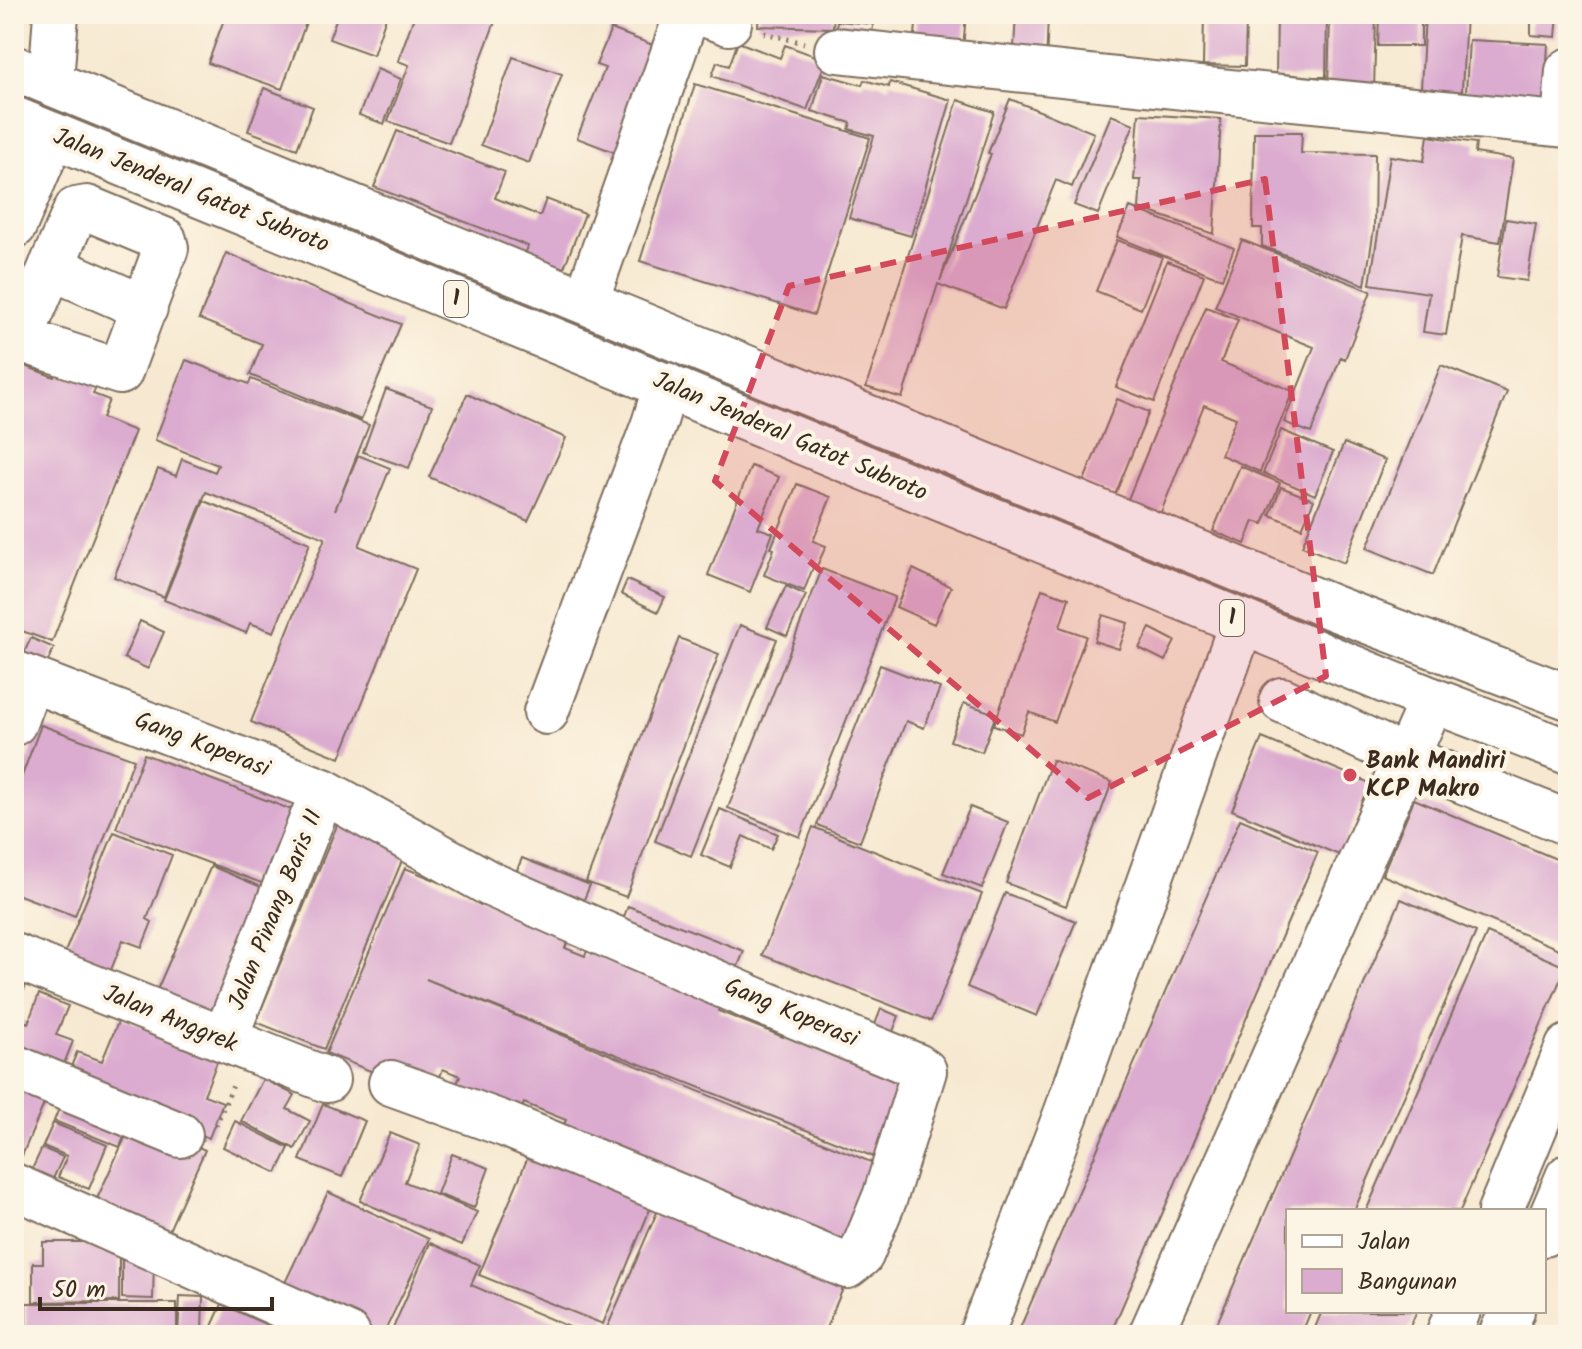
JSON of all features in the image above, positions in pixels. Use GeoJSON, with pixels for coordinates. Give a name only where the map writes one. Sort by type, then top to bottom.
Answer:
{"type":"FeatureCollection","features":[{"type":"Feature","properties":{"kind":"main road"},"geometry":{"type":"LineString","coordinates":[[32,75],[56,14]]}},
{"type":"Feature","properties":{"kind":"main road"},"geometry":{"type":"LineString","coordinates":[[586,301],[687,14]]}},
{"type":"Feature","properties":{"kind":"main road"},"geometry":{"type":"LineString","coordinates":[[837,50],[1566,125],[1568,71]]}},
{"type":"Feature","properties":{"kind":"main road","name":"Jalan Jenderal Gatot Subroto"},"geometry":{"type":"LineString","coordinates":[[32,75],[1336,609],[1568,697]]}},
{"type":"Feature","properties":{"kind":"main road"},"geometry":{"type":"LineString","coordinates":[[14,226],[33,127]]}},
{"type":"Feature","properties":{"kind":"main road","name":"Jalan Jenderal Gatot Subroto"},"geometry":{"type":"LineString","coordinates":[[33,127],[1432,700],[1568,752]]}},
{"type":"Feature","properties":{"kind":"main road"},"geometry":{"type":"LineString","coordinates":[[81,207],[164,240],[166,248],[120,372],[17,338],[51,267],[76,210],[81,207]]}},
{"type":"Feature","properties":{"kind":"main road"},"geometry":{"type":"LineString","coordinates":[[51,267],[145,308]]}},
{"type":"Feature","properties":{"kind":"main road"},"geometry":{"type":"LineString","coordinates":[[546,712],[666,385]]}},
{"type":"Feature","properties":{"kind":"main road"},"geometry":{"type":"LineString","coordinates":[[897,482],[918,436]]}},
{"type":"Feature","properties":{"kind":"main road"},"geometry":{"type":"LineString","coordinates":[[981,1335],[1066,1114],[1242,622]]}},
{"type":"Feature","properties":{"kind":"main road"},"geometry":{"type":"LineString","coordinates":[[14,723],[22,677]]}},
{"type":"Feature","properties":{"kind":"main road","name":"Gang Koperasi"},"geometry":{"type":"LineString","coordinates":[[22,677],[323,791],[490,884],[924,1071],[885,1197],[861,1255],[847,1266],[507,1125],[391,1083]]}},
{"type":"Feature","properties":{"kind":"main road"},"geometry":{"type":"LineString","coordinates":[[1282,700],[1406,758],[1568,823]]}},
{"type":"Feature","properties":{"kind":"main road"},"geometry":{"type":"LineString","coordinates":[[1151,1335],[1432,700]]}},
{"type":"Feature","properties":{"kind":"main road","name":"Jalan Pinang Baris II"},"geometry":{"type":"LineString","coordinates":[[238,1039],[323,791]]}},
{"type":"Feature","properties":{"kind":"main road","name":"Jalan Anggrek"},"geometry":{"type":"LineString","coordinates":[[14,956],[238,1039],[327,1080]]}},
{"type":"Feature","properties":{"kind":"main road"},"geometry":{"type":"LineString","coordinates":[[1501,1209],[1568,1047]]}},
{"type":"Feature","properties":{"kind":"main road"},"geometry":{"type":"LineString","coordinates":[[14,1067],[180,1135]]}},
{"type":"Feature","properties":{"kind":"main road"},"geometry":{"type":"LineString","coordinates":[[1546,1229],[1568,1177]]}},
{"type":"Feature","properties":{"kind":"main road"},"geometry":{"type":"LineString","coordinates":[[14,1186],[297,1325],[348,1335]]}},
{"type":"Feature","properties":{"kind":"main road"},"geometry":{"type":"LineString","coordinates":[[1448,1335],[1457,1313]]}},
{"type":"Feature","properties":{"kind":"main road"},"geometry":{"type":"LineString","coordinates":[[1501,1335],[1511,1313]]}},
{"type":"Feature","properties":{"kind":"path"},"geometry":{"type":"LineString","coordinates":[[721,17],[837,50]]}},
{"type":"Feature","properties":{"kind":"path"},"geometry":{"type":"LineString","coordinates":[[180,1135],[208,1146],[238,1039]]}},
{"type":"Feature","properties":{"kind":"highlighted area"},"geometry":{"type":"Polygon","coordinates":[[[1265,179],[1326,676],[1088,798],[715,481],[789,286],[1265,179]]]}},
{"type":"Feature","properties":{"kind":"building"},"geometry":{"type":"Polygon","coordinates":[[[226,14],[309,14],[282,89],[208,63],[226,14]]]}},
{"type":"Feature","properties":{"kind":"building"},"geometry":{"type":"Polygon","coordinates":[[[338,14],[387,14],[373,55],[329,39],[338,14]]]}},
{"type":"Feature","properties":{"kind":"building"},"geometry":{"type":"Polygon","coordinates":[[[415,14],[498,14],[449,143],[388,121],[409,65],[398,61],[415,14]]]}},
{"type":"Feature","properties":{"kind":"building"},"geometry":{"type":"Polygon","coordinates":[[[759,14],[834,14],[833,28],[758,26],[759,14]]]}},
{"type":"Feature","properties":{"kind":"building"},"geometry":{"type":"Polygon","coordinates":[[[917,14],[966,14],[962,60],[914,46],[917,14]]]}},
{"type":"Feature","properties":{"kind":"building"},"geometry":{"type":"Polygon","coordinates":[[[1016,14],[1048,14],[1046,67],[1013,65],[1016,14]]]}},
{"type":"Feature","properties":{"kind":"building"},"geometry":{"type":"Polygon","coordinates":[[[1204,14],[1246,14],[1245,66],[1203,65],[1204,14]]]}},
{"type":"Feature","properties":{"kind":"building"},"geometry":{"type":"Polygon","coordinates":[[[1277,14],[1327,14],[1326,77],[1276,77],[1277,14]]]}},
{"type":"Feature","properties":{"kind":"building"},"geometry":{"type":"Polygon","coordinates":[[[1330,14],[1376,14],[1374,90],[1328,89],[1330,14]]]}},
{"type":"Feature","properties":{"kind":"building"},"geometry":{"type":"Polygon","coordinates":[[[1379,14],[1421,14],[1421,46],[1378,46],[1379,14]]]}},
{"type":"Feature","properties":{"kind":"building"},"geometry":{"type":"Polygon","coordinates":[[[1425,14],[1466,14],[1461,109],[1420,107],[1425,14]]]}},
{"type":"Feature","properties":{"kind":"building"},"geometry":{"type":"Polygon","coordinates":[[[1531,14],[1558,14],[1556,37],[1531,35],[1531,14]]]}},
{"type":"Feature","properties":{"kind":"building"},"geometry":{"type":"Polygon","coordinates":[[[837,21],[873,24],[871,47],[834,43],[837,21]]]}},
{"type":"Feature","properties":{"kind":"building"},"geometry":{"type":"Polygon","coordinates":[[[611,29],[666,50],[624,156],[577,138],[605,68],[596,65],[611,29]]]}},
{"type":"Feature","properties":{"kind":"building"},"geometry":{"type":"Polygon","coordinates":[[[1469,40],[1548,44],[1544,114],[1465,110],[1469,40]]]}},
{"type":"Feature","properties":{"kind":"building"},"geometry":{"type":"Polygon","coordinates":[[[738,42],[780,58],[785,45],[826,60],[807,110],[712,76],[717,62],[729,66],[738,42]]]}},
{"type":"Feature","properties":{"kind":"building"},"geometry":{"type":"Polygon","coordinates":[[[513,57],[562,74],[529,163],[481,145],[513,57]]]}},
{"type":"Feature","properties":{"kind":"building"},"geometry":{"type":"Polygon","coordinates":[[[377,69],[401,79],[384,124],[359,115],[377,69]]]}},
{"type":"Feature","properties":{"kind":"building"},"geometry":{"type":"Polygon","coordinates":[[[823,74],[862,85],[864,80],[889,87],[890,82],[951,100],[911,236],[849,218],[874,136],[849,129],[851,123],[812,111],[823,74]]]}},
{"type":"Feature","properties":{"kind":"building"},"geometry":{"type":"Polygon","coordinates":[[[695,84],[870,138],[814,315],[640,261],[695,84]]]}},
{"type":"Feature","properties":{"kind":"building"},"geometry":{"type":"Polygon","coordinates":[[[264,88],[313,107],[297,149],[248,131],[264,88]]]}},
{"type":"Feature","properties":{"kind":"building"},"geometry":{"type":"Polygon","coordinates":[[[1010,99],[1094,133],[1072,187],[1056,180],[1004,309],[938,284],[902,398],[866,387],[958,100],[994,112],[940,281],[1010,99]]]}},
{"type":"Feature","properties":{"kind":"building"},"geometry":{"type":"Polygon","coordinates":[[[1139,114],[1221,119],[1214,234],[1139,208],[1141,180],[1134,180],[1139,114]]]}},
{"type":"Feature","properties":{"kind":"building"},"geometry":{"type":"Polygon","coordinates":[[[1111,115],[1134,124],[1098,214],[1074,205],[1111,115]]]}},
{"type":"Feature","properties":{"kind":"building"},"geometry":{"type":"Polygon","coordinates":[[[397,131],[505,172],[495,198],[540,216],[546,199],[585,214],[563,270],[525,255],[528,246],[374,187],[397,131]]]}},
{"type":"Feature","properties":{"kind":"building"},"geometry":{"type":"Polygon","coordinates":[[[1254,132],[1302,132],[1301,153],[1375,154],[1374,229],[1365,285],[1262,246],[1262,228],[1253,228],[1254,132]]]}},
{"type":"Feature","properties":{"kind":"building"},"geometry":{"type":"Polygon","coordinates":[[[1428,136],[1476,143],[1475,153],[1513,159],[1500,242],[1462,236],[1446,335],[1423,332],[1429,293],[1370,284],[1390,156],[1424,161],[1428,136]]]}},
{"type":"Feature","properties":{"kind":"building"},"geometry":{"type":"Polygon","coordinates":[[[1130,207],[1234,248],[1222,279],[1117,237],[1130,207]]]}},
{"type":"Feature","properties":{"kind":"building"},"geometry":{"type":"Polygon","coordinates":[[[1506,219],[1536,224],[1527,281],[1497,277],[1506,219]]]}},
{"type":"Feature","properties":{"kind":"building"},"geometry":{"type":"Polygon","coordinates":[[[1117,240],[1162,257],[1141,309],[1096,291],[1117,240]]]}},
{"type":"Feature","properties":{"kind":"building"},"geometry":{"type":"Polygon","coordinates":[[[1242,240],[1371,291],[1345,359],[1341,357],[1311,433],[1284,422],[1314,347],[1215,307],[1242,240]]]}},
{"type":"Feature","properties":{"kind":"building"},"geometry":{"type":"Polygon","coordinates":[[[226,253],[401,324],[361,420],[250,375],[262,344],[199,319],[226,253]]]}},
{"type":"Feature","properties":{"kind":"building"},"geometry":{"type":"Polygon","coordinates":[[[1167,261],[1204,275],[1154,402],[1116,387],[1167,261]]]}},
{"type":"Feature","properties":{"kind":"building"},"geometry":{"type":"Polygon","coordinates":[[[1206,307],[1238,320],[1221,362],[1293,391],[1260,472],[1221,455],[1236,418],[1204,405],[1159,517],[1126,504],[1206,307]]]}},
{"type":"Feature","properties":{"kind":"building"},"geometry":{"type":"Polygon","coordinates":[[[62,358],[102,373],[93,394],[109,400],[102,418],[135,431],[52,642],[14,628],[14,362],[54,377],[62,358]]]}},
{"type":"Feature","properties":{"kind":"building"},"geometry":{"type":"Polygon","coordinates":[[[186,360],[249,384],[251,379],[369,425],[335,510],[358,455],[390,468],[359,546],[416,569],[340,758],[251,722],[325,538],[206,492],[164,597],[114,577],[158,469],[176,476],[182,459],[215,472],[218,465],[155,440],[186,360]]]}},
{"type":"Feature","properties":{"kind":"building"},"geometry":{"type":"Polygon","coordinates":[[[1441,365],[1507,392],[1433,575],[1367,548],[1441,365]]]}},
{"type":"Feature","properties":{"kind":"building"},"geometry":{"type":"Polygon","coordinates":[[[386,389],[432,406],[409,468],[363,452],[386,389]]]}},
{"type":"Feature","properties":{"kind":"building"},"geometry":{"type":"Polygon","coordinates":[[[467,394],[566,438],[528,521],[429,477],[467,394]]]}},
{"type":"Feature","properties":{"kind":"building"},"geometry":{"type":"Polygon","coordinates":[[[1117,399],[1149,412],[1115,495],[1083,483],[1117,399]]]}},
{"type":"Feature","properties":{"kind":"building"},"geometry":{"type":"Polygon","coordinates":[[[1281,430],[1333,452],[1315,495],[1263,473],[1281,430]]]}},
{"type":"Feature","properties":{"kind":"building"},"geometry":{"type":"Polygon","coordinates":[[[1344,443],[1385,460],[1344,563],[1302,546],[1344,443]]]}},
{"type":"Feature","properties":{"kind":"building"},"geometry":{"type":"Polygon","coordinates":[[[751,466],[779,477],[758,528],[773,533],[750,592],[708,575],[751,466]]]}},
{"type":"Feature","properties":{"kind":"building"},"geometry":{"type":"Polygon","coordinates":[[[1240,466],[1280,483],[1263,524],[1254,521],[1245,544],[1213,531],[1240,466]]]}},
{"type":"Feature","properties":{"kind":"building"},"geometry":{"type":"Polygon","coordinates":[[[797,484],[831,497],[813,541],[826,546],[817,566],[814,565],[804,591],[764,575],[774,549],[771,548],[797,484]]]}},
{"type":"Feature","properties":{"kind":"building"},"geometry":{"type":"Polygon","coordinates":[[[1281,487],[1314,500],[1302,528],[1270,515],[1281,487]]]}},
{"type":"Feature","properties":{"kind":"building"},"geometry":{"type":"Polygon","coordinates":[[[204,501],[310,543],[274,632],[250,623],[246,633],[164,600],[204,501]]]}},
{"type":"Feature","properties":{"kind":"building"},"geometry":{"type":"Polygon","coordinates":[[[822,569],[895,597],[800,837],[728,808],[822,569]]]}},
{"type":"Feature","properties":{"kind":"building"},"geometry":{"type":"Polygon","coordinates":[[[913,569],[951,587],[934,624],[896,607],[913,569]]]}},
{"type":"Feature","properties":{"kind":"building"},"geometry":{"type":"Polygon","coordinates":[[[627,580],[665,597],[658,612],[621,594],[627,580]]]}},
{"type":"Feature","properties":{"kind":"building"},"geometry":{"type":"Polygon","coordinates":[[[786,586],[806,595],[787,636],[767,627],[786,586]]]}},
{"type":"Feature","properties":{"kind":"building"},"geometry":{"type":"Polygon","coordinates":[[[1042,589],[1069,598],[1060,627],[1086,636],[1055,722],[1029,712],[1021,734],[994,725],[1042,589]]]}},
{"type":"Feature","properties":{"kind":"building"},"geometry":{"type":"Polygon","coordinates":[[[1103,615],[1128,623],[1119,649],[1094,641],[1103,615]]]}},
{"type":"Feature","properties":{"kind":"building"},"geometry":{"type":"Polygon","coordinates":[[[140,621],[164,632],[148,669],[124,658],[140,621]]]}},
{"type":"Feature","properties":{"kind":"building"},"geometry":{"type":"Polygon","coordinates":[[[740,625],[777,639],[691,856],[655,841],[740,625]]]}},
{"type":"Feature","properties":{"kind":"building"},"geometry":{"type":"Polygon","coordinates":[[[1150,628],[1175,641],[1165,661],[1139,648],[1150,628]]]}},
{"type":"Feature","properties":{"kind":"building"},"geometry":{"type":"Polygon","coordinates":[[[31,638],[54,648],[43,672],[20,661],[31,638]]]}},
{"type":"Feature","properties":{"kind":"building"},"geometry":{"type":"Polygon","coordinates":[[[679,638],[719,654],[626,897],[586,882],[679,638]]]}},
{"type":"Feature","properties":{"kind":"building"},"geometry":{"type":"Polygon","coordinates":[[[880,665],[940,688],[924,728],[906,721],[860,842],[817,825],[880,665]]]}},
{"type":"Feature","properties":{"kind":"building"},"geometry":{"type":"Polygon","coordinates":[[[964,703],[996,714],[982,752],[950,741],[964,703]]]}},
{"type":"Feature","properties":{"kind":"building"},"geometry":{"type":"Polygon","coordinates":[[[41,725],[134,759],[75,916],[14,893],[14,797],[41,725]]]}},
{"type":"Feature","properties":{"kind":"building"},"geometry":{"type":"Polygon","coordinates":[[[1262,738],[1370,783],[1339,855],[1232,810],[1262,738]]]}},
{"type":"Feature","properties":{"kind":"building"},"geometry":{"type":"Polygon","coordinates":[[[144,754],[308,816],[280,890],[116,828],[144,754]]]}},
{"type":"Feature","properties":{"kind":"building"},"geometry":{"type":"Polygon","coordinates":[[[1052,760],[1112,782],[1066,906],[1006,883],[1052,760]]]}},
{"type":"Feature","properties":{"kind":"building"},"geometry":{"type":"Polygon","coordinates":[[[1414,799],[1568,864],[1568,953],[1382,875],[1414,799]]]}},
{"type":"Feature","properties":{"kind":"building"},"geometry":{"type":"Polygon","coordinates":[[[970,807],[1008,822],[982,888],[943,873],[970,807]]]}},
{"type":"Feature","properties":{"kind":"building"},"geometry":{"type":"Polygon","coordinates":[[[720,809],[778,834],[771,849],[743,836],[730,867],[701,855],[720,809]]]}},
{"type":"Feature","properties":{"kind":"building"},"geometry":{"type":"Polygon","coordinates":[[[340,818],[408,846],[324,1049],[256,1022],[340,818]]]}},
{"type":"Feature","properties":{"kind":"building"},"geometry":{"type":"Polygon","coordinates":[[[1240,819],[1318,852],[1110,1335],[1017,1335],[1240,819]]]}},
{"type":"Feature","properties":{"kind":"building"},"geometry":{"type":"Polygon","coordinates":[[[813,827],[982,894],[931,1021],[762,955],[813,827]]]}},
{"type":"Feature","properties":{"kind":"building"},"geometry":{"type":"Polygon","coordinates":[[[114,832],[172,855],[147,919],[152,922],[142,947],[123,940],[109,975],[63,957],[114,832]]]}},
{"type":"Feature","properties":{"kind":"building"},"geometry":{"type":"Polygon","coordinates":[[[522,858],[590,885],[580,909],[512,882],[522,858]]]}},
{"type":"Feature","properties":{"kind":"building"},"geometry":{"type":"Polygon","coordinates":[[[211,866],[273,892],[218,1019],[156,992],[211,866]]]}},
{"type":"Feature","properties":{"kind":"building"},"geometry":{"type":"Polygon","coordinates":[[[405,868],[480,898],[573,929],[565,948],[585,956],[591,941],[724,994],[718,1011],[783,1037],[788,1024],[918,1076],[884,1161],[426,979],[883,1167],[848,1251],[560,1133],[566,1120],[524,1103],[516,1121],[452,1095],[460,1076],[443,1069],[432,1096],[326,1053],[405,868]]]}},
{"type":"Feature","properties":{"kind":"building"},"geometry":{"type":"Polygon","coordinates":[[[1005,893],[1076,921],[1037,1016],[967,987],[1005,893]]]}},
{"type":"Feature","properties":{"kind":"building"},"geometry":{"type":"Polygon","coordinates":[[[1401,899],[1476,932],[1355,1209],[1286,1209],[1286,1313],[1310,1313],[1301,1335],[1212,1335],[1401,899]]]}},
{"type":"Feature","properties":{"kind":"building"},"geometry":{"type":"Polygon","coordinates":[[[628,906],[744,951],[732,981],[617,936],[628,906]]]}},
{"type":"Feature","properties":{"kind":"building"},"geometry":{"type":"Polygon","coordinates":[[[1487,933],[1566,967],[1461,1209],[1367,1209],[1487,933]]]}},
{"type":"Feature","properties":{"kind":"building"},"geometry":{"type":"Polygon","coordinates":[[[14,983],[25,987],[14,1013],[14,983]]]}},
{"type":"Feature","properties":{"kind":"building"},"geometry":{"type":"Polygon","coordinates":[[[39,994],[68,1006],[56,1035],[73,1041],[58,1079],[14,1062],[14,1017],[28,1023],[39,994]]]}},
{"type":"Feature","properties":{"kind":"building"},"geometry":{"type":"Polygon","coordinates":[[[881,1009],[899,1016],[888,1044],[870,1037],[881,1009]]]}},
{"type":"Feature","properties":{"kind":"building"},"geometry":{"type":"Polygon","coordinates":[[[120,1017],[219,1057],[204,1095],[223,1102],[209,1138],[65,1081],[77,1052],[102,1061],[120,1017]]]}},
{"type":"Feature","properties":{"kind":"building"},"geometry":{"type":"Polygon","coordinates":[[[14,1075],[50,1090],[21,1158],[14,1156],[14,1075]]]}},
{"type":"Feature","properties":{"kind":"building"},"geometry":{"type":"Polygon","coordinates":[[[263,1079],[295,1095],[287,1109],[310,1121],[295,1149],[241,1121],[263,1079]]]}},
{"type":"Feature","properties":{"kind":"building"},"geometry":{"type":"Polygon","coordinates":[[[64,1096],[130,1121],[120,1147],[54,1121],[64,1096]]]}},
{"type":"Feature","properties":{"kind":"building"},"geometry":{"type":"Polygon","coordinates":[[[323,1104],[365,1121],[342,1177],[300,1160],[323,1104]]]}},
{"type":"Feature","properties":{"kind":"building"},"geometry":{"type":"Polygon","coordinates":[[[134,1118],[205,1150],[162,1246],[90,1214],[134,1118]]]}},
{"type":"Feature","properties":{"kind":"building"},"geometry":{"type":"Polygon","coordinates":[[[235,1121],[289,1148],[277,1173],[223,1147],[235,1121]]]}},
{"type":"Feature","properties":{"kind":"building"},"geometry":{"type":"Polygon","coordinates":[[[53,1123],[107,1145],[89,1189],[58,1177],[67,1156],[43,1146],[53,1123]]]}},
{"type":"Feature","properties":{"kind":"building"},"geometry":{"type":"Polygon","coordinates":[[[390,1133],[420,1145],[405,1182],[477,1212],[462,1245],[360,1201],[390,1133]]]}},
{"type":"Feature","properties":{"kind":"building"},"geometry":{"type":"Polygon","coordinates":[[[42,1148],[63,1157],[47,1192],[26,1182],[42,1148]]]}},
{"type":"Feature","properties":{"kind":"building"},"geometry":{"type":"Polygon","coordinates":[[[530,1152],[653,1202],[603,1324],[479,1275],[530,1152]]]}},
{"type":"Feature","properties":{"kind":"building"},"geometry":{"type":"Polygon","coordinates":[[[452,1154],[489,1168],[474,1208],[437,1194],[452,1154]]]}},
{"type":"Feature","properties":{"kind":"building"},"geometry":{"type":"Polygon","coordinates":[[[328,1192],[429,1239],[383,1335],[282,1289],[328,1192]]]}},
{"type":"Feature","properties":{"kind":"building"},"geometry":{"type":"Polygon","coordinates":[[[660,1205],[845,1284],[823,1335],[604,1335],[660,1205]]]}},
{"type":"Feature","properties":{"kind":"building"},"geometry":{"type":"Polygon","coordinates":[[[43,1242],[119,1242],[119,1301],[33,1302],[33,1263],[43,1263],[43,1242]]]}},
{"type":"Feature","properties":{"kind":"building"},"geometry":{"type":"Polygon","coordinates":[[[430,1243],[480,1265],[471,1285],[588,1335],[390,1335],[430,1243]]]}},
{"type":"Feature","properties":{"kind":"building"},"geometry":{"type":"Polygon","coordinates":[[[122,1259],[154,1260],[153,1299],[122,1298],[122,1259]]]}},
{"type":"Feature","properties":{"kind":"building"},"geometry":{"type":"Polygon","coordinates":[[[180,1296],[203,1297],[202,1335],[178,1335],[180,1296]]]}},
{"type":"Feature","properties":{"kind":"building"},"geometry":{"type":"Polygon","coordinates":[[[26,1303],[177,1303],[177,1335],[26,1335],[26,1303]]]}},
{"type":"Feature","properties":{"kind":"building"},"geometry":{"type":"Polygon","coordinates":[[[222,1304],[256,1320],[292,1335],[208,1335],[222,1304]]]}},
{"type":"Feature","properties":{"kind":"building"},"geometry":{"type":"Polygon","coordinates":[[[1321,1313],[1416,1313],[1406,1335],[1312,1335],[1321,1313]]]}},
{"type":"Feature","properties":{"kind":"place","name":"Bank Mandiri KCP Makro"},"geometry":{"type":"Point","coordinates":[1350,775]}}]}
